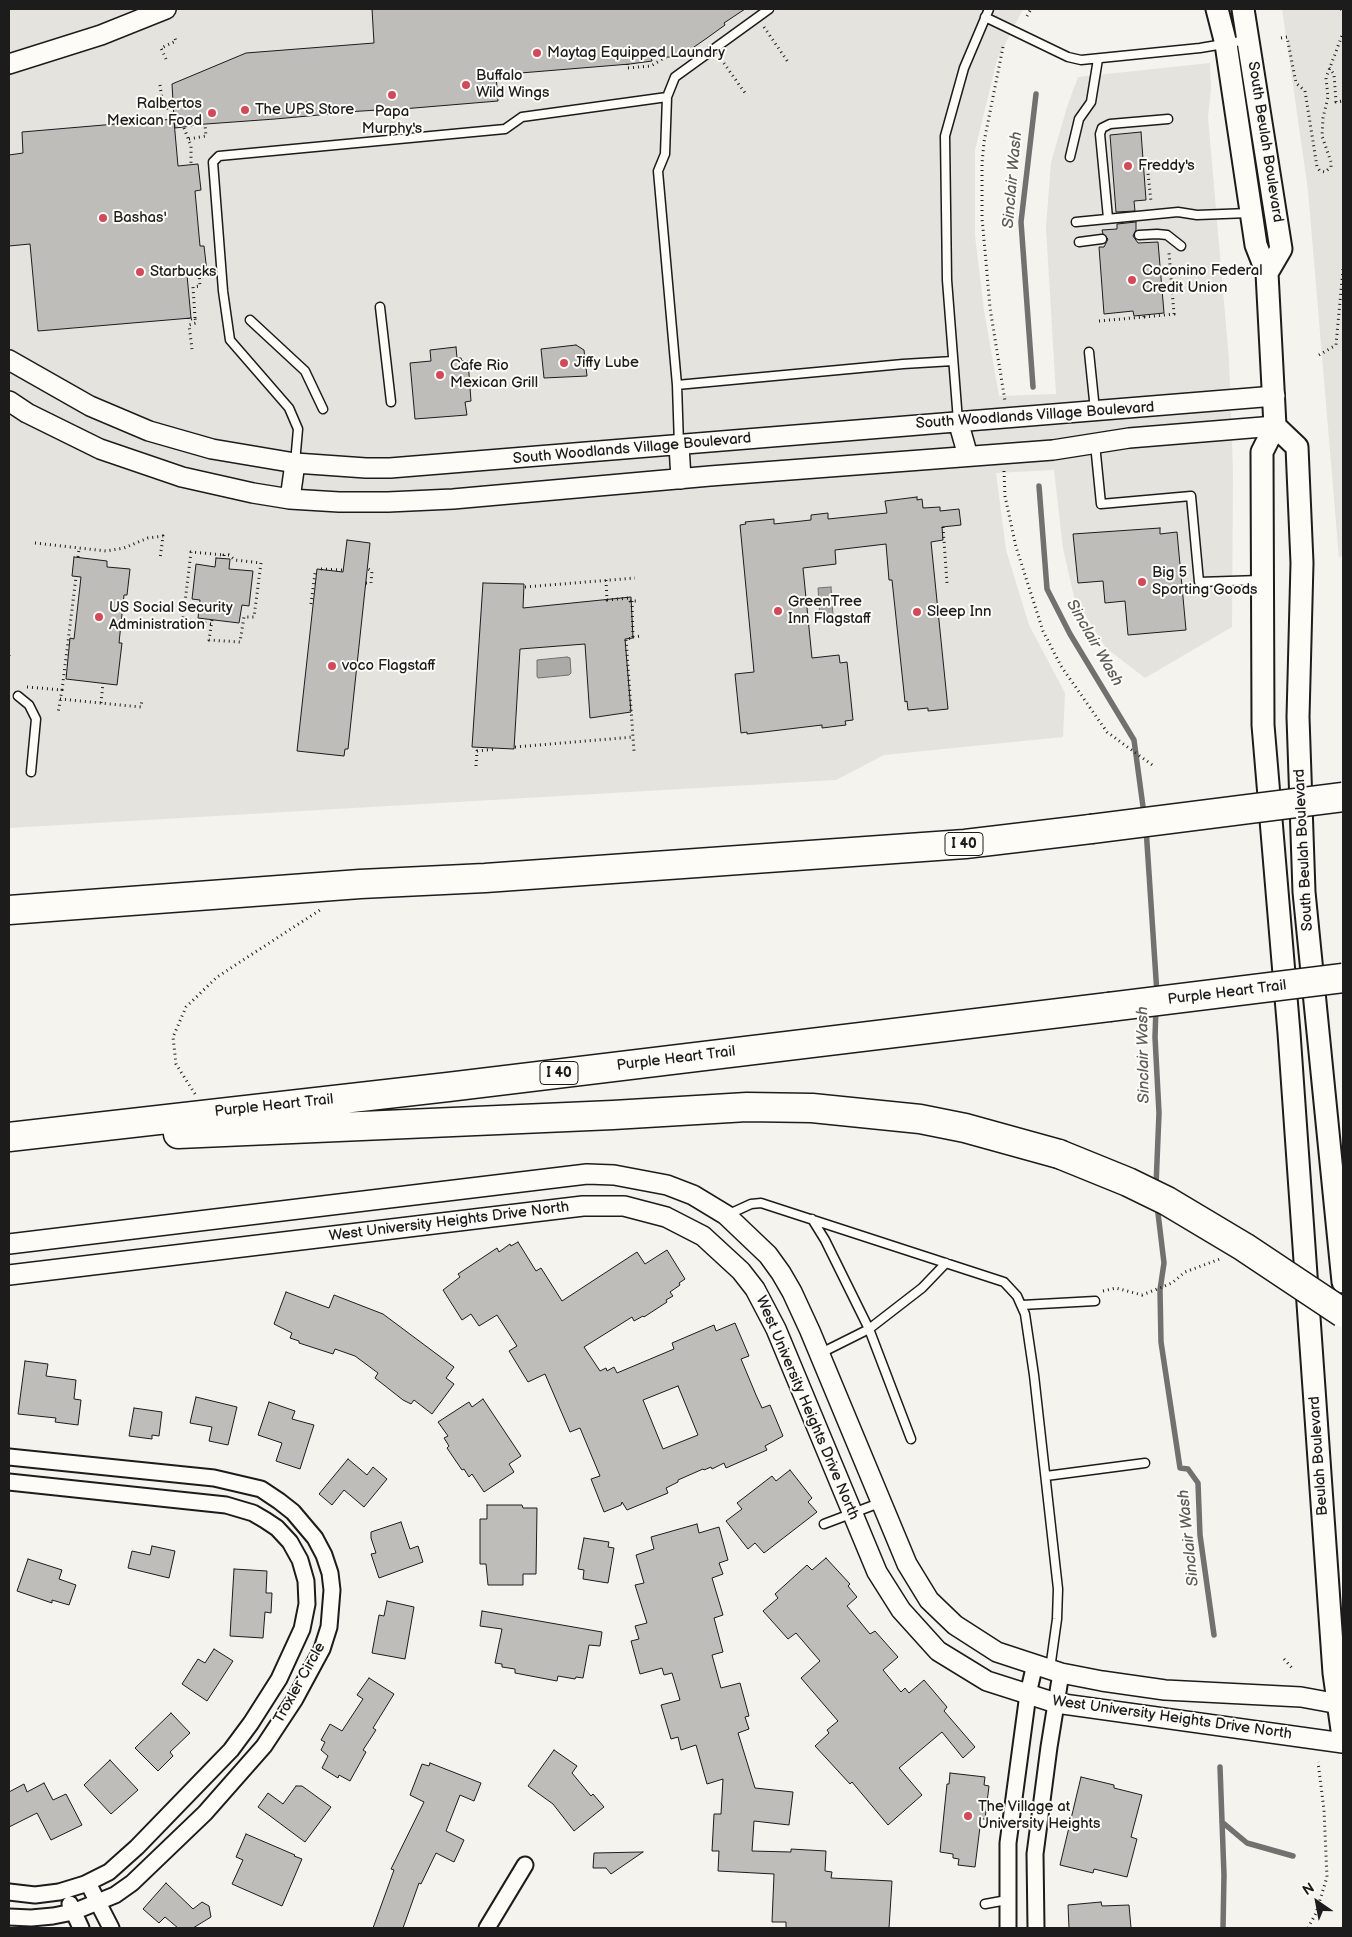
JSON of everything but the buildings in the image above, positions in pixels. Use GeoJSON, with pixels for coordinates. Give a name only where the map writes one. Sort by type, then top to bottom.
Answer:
{"type":"FeatureCollection","features":[{"type":"Feature","properties":{"kind":"highway"},"geometry":{"type":"LineString","coordinates":[[1238,809],[1343,782]]}},
{"type":"Feature","properties":{"kind":"highway","name":"I 40"},"geometry":{"type":"LineString","coordinates":[[9,910],[360,884],[486,878],[965,844],[1343,797]]}},
{"type":"Feature","properties":{"kind":"highway","name":"Purple Heart Trail"},"geometry":{"type":"LineString","coordinates":[[9,1137],[448,1087],[1343,978]]}},
{"type":"Feature","properties":{"kind":"highway"},"geometry":{"type":"LineString","coordinates":[[9,1141],[613,1115],[747,1107],[812,1108],[920,1119],[964,1128],[1059,1154],[1128,1182],[1167,1201],[1244,1246],[1343,1313]]}},
{"type":"Feature","properties":{"kind":"main road","name":"South Beulah Boulevard"},"geometry":{"type":"LineString","coordinates":[[1217,9],[1226,44],[1256,245],[1268,273],[1275,426],[1262,452],[1264,580],[1263,725],[1298,1175]]}},
{"type":"Feature","properties":{"kind":"main road","name":"South Beulah Boulevard"},"geometry":{"type":"LineString","coordinates":[[1243,9],[1281,249],[1268,273]]}},
{"type":"Feature","properties":{"kind":"main road","name":"South Beulah Boulevard"},"geometry":{"type":"LineString","coordinates":[[1275,426],[1297,447],[1302,563],[1298,717],[1304,892],[1343,1282]]}},
{"type":"Feature","properties":{"kind":"main road","name":"Beulah Boulevard"},"geometry":{"type":"LineString","coordinates":[[1298,1175],[1334,1672],[1341,1705],[1343,1737]]}},
{"type":"Feature","properties":{"kind":"street"},"geometry":{"type":"LineString","coordinates":[[9,64],[101,34],[166,9]]}},
{"type":"Feature","properties":{"kind":"street","name":"South Woodlands Village Boulevard"},"geometry":{"type":"LineString","coordinates":[[9,360],[90,406],[149,430],[212,449],[295,463],[390,468],[1275,396]]}},
{"type":"Feature","properties":{"kind":"street","name":"South Woodlands Village Boulevard"},"geometry":{"type":"LineString","coordinates":[[9,401],[100,449],[182,476],[254,493],[340,502],[397,502],[453,499],[1052,450],[1128,438],[1275,426]]}},
{"type":"Feature","properties":{"kind":"street"},"geometry":{"type":"LineString","coordinates":[[958,422],[968,456]]}},
{"type":"Feature","properties":{"kind":"street"},"geometry":{"type":"LineString","coordinates":[[680,445],[681,479]]}},
{"type":"Feature","properties":{"kind":"street"},"geometry":{"type":"LineString","coordinates":[[290,498],[295,463]]}},
{"type":"Feature","properties":{"kind":"street","name":"West University Heights Drive North"},"geometry":{"type":"LineString","coordinates":[[9,1244],[587,1174],[614,1175],[667,1185],[693,1195],[726,1215],[768,1255],[781,1273],[792,1292],[820,1354],[908,1564],[929,1600],[955,1625],[997,1652],[1049,1669],[1102,1681],[1165,1690],[1301,1697],[1341,1705]]}},
{"type":"Feature","properties":{"kind":"street","name":"West University Heights Drive North"},"geometry":{"type":"LineString","coordinates":[[9,1275],[583,1206],[624,1206],[666,1217],[703,1236],[741,1271],[755,1289],[776,1329],[877,1572],[901,1610],[938,1651],[987,1681],[1056,1703],[1343,1743]]}},
{"type":"Feature","properties":{"kind":"street","name":"Troxler Circle"},"geometry":{"type":"LineString","coordinates":[[9,1457],[214,1478],[261,1489],[279,1500],[305,1525],[320,1547],[330,1573],[332,1610],[329,1628],[322,1649],[295,1699],[264,1746],[217,1800],[152,1865],[115,1895],[73,1912],[31,1918],[9,1917]]}},
{"type":"Feature","properties":{"kind":"street","name":"Troxler Circle"},"geometry":{"type":"LineString","coordinates":[[9,1482],[226,1505],[253,1514],[277,1528],[290,1542],[300,1560],[306,1581],[307,1604],[302,1629],[279,1679],[251,1723],[230,1750],[137,1847],[109,1872],[88,1883],[66,1890],[35,1895],[9,1892]]}},
{"type":"Feature","properties":{"kind":"street"},"geometry":{"type":"LineString","coordinates":[[1008,1928],[1008,1843],[1028,1694],[1049,1669]]}},
{"type":"Feature","properties":{"kind":"street"},"geometry":{"type":"LineString","coordinates":[[1036,1928],[1035,1854],[1056,1703],[1049,1669]]}},
{"type":"Feature","properties":{"kind":"street"},"geometry":{"type":"LineString","coordinates":[[487,1928],[525,1865]]}},
{"type":"Feature","properties":{"kind":"street"},"geometry":{"type":"LineString","coordinates":[[88,1883],[111,1928]]}},
{"type":"Feature","properties":{"kind":"street"},"geometry":{"type":"LineString","coordinates":[[66,1890],[73,1912],[81,1928]]}},
{"type":"Feature","properties":{"kind":"lane"},"geometry":{"type":"LineString","coordinates":[[680,445],[658,171],[665,154],[667,96],[675,77],[769,9]]}},
{"type":"Feature","properties":{"kind":"lane"},"geometry":{"type":"LineString","coordinates":[[958,422],[947,280],[945,136],[964,68],[987,13],[1068,57],[1081,60],[1249,40]]}},
{"type":"Feature","properties":{"kind":"lane"},"geometry":{"type":"LineString","coordinates":[[1070,158],[1080,119],[1091,102],[1098,59]]}},
{"type":"Feature","properties":{"kind":"lane"},"geometry":{"type":"LineString","coordinates":[[295,463],[298,429],[289,408],[230,340],[223,291],[213,162],[220,156],[506,129],[522,117],[667,96]]}},
{"type":"Feature","properties":{"kind":"lane"},"geometry":{"type":"LineString","coordinates":[[1108,218],[1100,134],[1102,128],[1110,124],[1168,119]]}},
{"type":"Feature","properties":{"kind":"lane"},"geometry":{"type":"LineString","coordinates":[[1076,222],[1178,212],[1197,215],[1251,213]]}},
{"type":"Feature","properties":{"kind":"lane"},"geometry":{"type":"LineString","coordinates":[[1139,235],[1157,234],[1167,236],[1181,246]]}},
{"type":"Feature","properties":{"kind":"lane"},"geometry":{"type":"LineString","coordinates":[[1079,242],[1102,239]]}},
{"type":"Feature","properties":{"kind":"lane"},"geometry":{"type":"LineString","coordinates":[[380,307],[391,402]]}},
{"type":"Feature","properties":{"kind":"lane"},"geometry":{"type":"LineString","coordinates":[[250,320],[305,371],[323,409]]}},
{"type":"Feature","properties":{"kind":"lane"},"geometry":{"type":"LineString","coordinates":[[1089,352],[1095,412]]}},
{"type":"Feature","properties":{"kind":"lane"},"geometry":{"type":"LineString","coordinates":[[676,385],[953,361]]}},
{"type":"Feature","properties":{"kind":"lane"},"geometry":{"type":"LineString","coordinates":[[1095,444],[1101,504],[1191,496],[1199,582],[1264,580]]}},
{"type":"Feature","properties":{"kind":"lane"},"geometry":{"type":"LineString","coordinates":[[18,696],[29,705],[36,719],[31,772]]}},
{"type":"Feature","properties":{"kind":"lane"},"geometry":{"type":"LineString","coordinates":[[726,1215],[751,1204],[761,1203],[1004,1282],[1022,1304],[1034,1375],[1058,1588],[1057,1619],[1049,1669]]}},
{"type":"Feature","properties":{"kind":"lane"},"geometry":{"type":"LineString","coordinates":[[812,1219],[825,1240],[869,1329],[911,1439]]}},
{"type":"Feature","properties":{"kind":"lane"},"geometry":{"type":"LineString","coordinates":[[820,1354],[869,1329],[922,1288],[946,1263]]}},
{"type":"Feature","properties":{"kind":"lane"},"geometry":{"type":"LineString","coordinates":[[1022,1304],[1095,1301]]}},
{"type":"Feature","properties":{"kind":"lane"},"geometry":{"type":"LineString","coordinates":[[1046,1476],[1146,1463]]}},
{"type":"Feature","properties":{"kind":"lane"},"geometry":{"type":"LineString","coordinates":[[824,1524],[882,1502]]}},
{"type":"Feature","properties":{"kind":"lane"},"geometry":{"type":"LineString","coordinates":[[985,1904],[1007,1900]]}},
{"type":"Feature","properties":{"kind":"path"},"geometry":{"type":"LineString","coordinates":[[1027,16],[1031,9]]}},
{"type":"Feature","properties":{"kind":"path"},"geometry":{"type":"LineString","coordinates":[[762,25],[788,62]]}},
{"type":"Feature","properties":{"kind":"path"},"geometry":{"type":"LineString","coordinates":[[1281,38],[1287,37],[1296,83],[1305,91],[1317,167],[1320,171],[1325,172],[1331,168],[1331,162],[1322,136],[1328,97],[1326,78],[1343,33]]}},
{"type":"Feature","properties":{"kind":"path"},"geometry":{"type":"LineString","coordinates":[[166,59],[161,48],[176,41],[174,36]]}},
{"type":"Feature","properties":{"kind":"path"},"geometry":{"type":"LineString","coordinates":[[1003,47],[984,142],[982,209],[990,308],[1006,403]]}},
{"type":"Feature","properties":{"kind":"path"},"geometry":{"type":"LineString","coordinates":[[627,64],[627,68],[651,66],[669,55]]}},
{"type":"Feature","properties":{"kind":"path"},"geometry":{"type":"LineString","coordinates":[[722,59],[745,93]]}},
{"type":"Feature","properties":{"kind":"path"},"geometry":{"type":"LineString","coordinates":[[1329,68],[1334,74],[1336,102],[1343,101]]}},
{"type":"Feature","properties":{"kind":"path"},"geometry":{"type":"LineString","coordinates":[[160,85],[162,99],[173,118]]}},
{"type":"Feature","properties":{"kind":"path"},"geometry":{"type":"LineString","coordinates":[[188,139],[206,136],[205,124]]}},
{"type":"Feature","properties":{"kind":"path"},"geometry":{"type":"LineString","coordinates":[[184,128],[191,146],[191,164]]}},
{"type":"Feature","properties":{"kind":"path"},"geometry":{"type":"LineString","coordinates":[[1143,164],[1148,163],[1151,203]]}},
{"type":"Feature","properties":{"kind":"path"},"geometry":{"type":"LineString","coordinates":[[1099,321],[1174,314],[1168,248]]}},
{"type":"Feature","properties":{"kind":"path"},"geometry":{"type":"LineString","coordinates":[[1319,355],[1336,345],[1343,269]]}},
{"type":"Feature","properties":{"kind":"path"},"geometry":{"type":"LineString","coordinates":[[192,349],[189,325],[196,323],[193,287],[200,286],[199,273]]}},
{"type":"Feature","properties":{"kind":"path"},"geometry":{"type":"LineString","coordinates":[[188,318],[188,320],[195,318]]}},
{"type":"Feature","properties":{"kind":"path"},"geometry":{"type":"LineString","coordinates":[[1004,468],[1005,496],[1016,547],[1043,631],[1061,666],[1107,732],[1155,767]]}},
{"type":"Feature","properties":{"kind":"path"},"geometry":{"type":"LineString","coordinates":[[943,527],[947,583]]}},
{"type":"Feature","properties":{"kind":"path"},"geometry":{"type":"LineString","coordinates":[[35,543],[106,551],[124,548],[148,538],[163,536],[160,559]]}},
{"type":"Feature","properties":{"kind":"path"},"geometry":{"type":"LineString","coordinates":[[78,557],[79,549]]}},
{"type":"Feature","properties":{"kind":"path"},"geometry":{"type":"LineString","coordinates":[[191,552],[224,557],[229,555],[235,560],[261,563],[254,617],[244,617],[240,642],[209,640],[212,622],[183,619],[191,552]]}},
{"type":"Feature","properties":{"kind":"path"},"geometry":{"type":"LineString","coordinates":[[321,569],[343,570]]}},
{"type":"Feature","properties":{"kind":"path"},"geometry":{"type":"LineString","coordinates":[[366,583],[371,583],[372,571],[368,569]]}},
{"type":"Feature","properties":{"kind":"path"},"geometry":{"type":"LineString","coordinates":[[311,604],[315,573]]}},
{"type":"Feature","properties":{"kind":"path"},"geometry":{"type":"LineString","coordinates":[[58,713],[76,577]]}},
{"type":"Feature","properties":{"kind":"path"},"geometry":{"type":"LineString","coordinates":[[525,587],[634,578]]}},
{"type":"Feature","properties":{"kind":"path"},"geometry":{"type":"LineString","coordinates":[[606,580],[607,600],[629,598],[630,601],[638,601]]}},
{"type":"Feature","properties":{"kind":"path"},"geometry":{"type":"LineString","coordinates":[[632,601],[634,637]]}},
{"type":"Feature","properties":{"kind":"path"},"geometry":{"type":"LineString","coordinates":[[634,751],[626,639],[641,636]]}},
{"type":"Feature","properties":{"kind":"path"},"geometry":{"type":"LineString","coordinates":[[101,703],[103,683]]}},
{"type":"Feature","properties":{"kind":"path"},"geometry":{"type":"LineString","coordinates":[[19,687],[62,690]]}},
{"type":"Feature","properties":{"kind":"path"},"geometry":{"type":"LineString","coordinates":[[60,698],[141,707],[142,700]]}},
{"type":"Feature","properties":{"kind":"path"},"geometry":{"type":"LineString","coordinates":[[515,747],[633,737]]}},
{"type":"Feature","properties":{"kind":"path"},"geometry":{"type":"LineString","coordinates":[[476,766],[477,751],[496,749]]}},
{"type":"Feature","properties":{"kind":"path"},"geometry":{"type":"LineString","coordinates":[[208,1114],[176,1064],[173,1037],[186,1007],[218,977],[320,910]]}},
{"type":"Feature","properties":{"kind":"path"},"geometry":{"type":"LineString","coordinates":[[1095,1301],[1103,1291],[1116,1288],[1142,1295],[1172,1283],[1185,1272],[1226,1257]]}},
{"type":"Feature","properties":{"kind":"path"},"geometry":{"type":"LineString","coordinates":[[1284,1659],[1293,1669]]}},
{"type":"Feature","properties":{"kind":"path"},"geometry":{"type":"LineString","coordinates":[[1308,1928],[1316,1913],[1327,1877],[1324,1810],[1318,1762]]}},
{"type":"Feature","properties":{"kind":"shaded area"},"geometry":{"type":"Polygon","coordinates":[[[9,9],[1023,9],[997,60],[975,150],[975,236],[984,310],[999,396],[1056,394],[1046,228],[1051,162],[1078,77],[1210,63],[1211,89],[1208,117],[1229,360],[1233,471],[1232,627],[1145,678],[1106,648],[1074,597],[1063,548],[1054,470],[996,473],[1006,550],[1029,625],[1065,693],[1063,737],[884,755],[836,780],[9,828],[9,9]]]}},
{"type":"Feature","properties":{"kind":"shaded area"},"geometry":{"type":"Polygon","coordinates":[[[1282,9],[1343,9],[1343,554],[1339,558],[1308,190],[1282,9]]]}},
{"type":"Feature","properties":{"kind":"shaded area"},"geometry":{"type":"Polygon","coordinates":[[[831,587],[833,615],[820,616],[818,588],[831,587]]]}},
{"type":"Feature","properties":{"kind":"shaded area"},"geometry":{"type":"Polygon","coordinates":[[[570,658],[571,673],[569,675],[538,678],[537,660],[570,658]]]}},
{"type":"Feature","properties":{"kind":"waterway","name":"Sinclair Wash"},"geometry":{"type":"LineString","coordinates":[[1033,387],[1021,222],[1036,94]]}},
{"type":"Feature","properties":{"kind":"waterway","name":"Sinclair Wash"},"geometry":{"type":"LineString","coordinates":[[1039,486],[1047,589],[1070,634],[1134,740],[1144,814]]}},
{"type":"Feature","properties":{"kind":"waterway","name":"Sinclair Wash"},"geometry":{"type":"LineString","coordinates":[[1146,828],[1157,994]]}},
{"type":"Feature","properties":{"kind":"waterway","name":"Sinclair Wash"},"geometry":{"type":"LineString","coordinates":[[1156,1008],[1155,1037],[1159,1113],[1156,1186]]}},
{"type":"Feature","properties":{"kind":"waterway","name":"Sinclair Wash"},"geometry":{"type":"LineString","coordinates":[[1157,1205],[1164,1263],[1160,1290],[1161,1342],[1180,1468],[1188,1469],[1198,1483],[1200,1535],[1214,1635]]}},
{"type":"Feature","properties":{"kind":"waterway","name":"Sinclair Wash"},"geometry":{"type":"LineString","coordinates":[[1220,1767],[1224,1875],[1223,1928]]}},
{"type":"Feature","properties":{"kind":"waterway"},"geometry":{"type":"LineString","coordinates":[[1222,1822],[1247,1843],[1293,1856]]}},
{"type":"Feature","properties":{"kind":"place","name":"Maytag Equipped Laundry"},"geometry":{"type":"Point","coordinates":[537,53]}},
{"type":"Feature","properties":{"kind":"place","name":"Buffalo Wild Wings"},"geometry":{"type":"Point","coordinates":[466,85]}},
{"type":"Feature","properties":{"kind":"place","name":"Papa Murphy's"},"geometry":{"type":"Point","coordinates":[392,95]}},
{"type":"Feature","properties":{"kind":"place","name":"The UPS Store"},"geometry":{"type":"Point","coordinates":[245,110]}},
{"type":"Feature","properties":{"kind":"place","name":"Ralbertos Mexican Food"},"geometry":{"type":"Point","coordinates":[212,113]}},
{"type":"Feature","properties":{"kind":"place","name":"Freddy's"},"geometry":{"type":"Point","coordinates":[1128,166]}},
{"type":"Feature","properties":{"kind":"place","name":"Bashas'"},"geometry":{"type":"Point","coordinates":[103,218]}},
{"type":"Feature","properties":{"kind":"place","name":"Starbucks"},"geometry":{"type":"Point","coordinates":[140,272]}},
{"type":"Feature","properties":{"kind":"place","name":"Coconino Federal Credit Union"},"geometry":{"type":"Point","coordinates":[1132,280]}},
{"type":"Feature","properties":{"kind":"place","name":"Jiffy Lube"},"geometry":{"type":"Point","coordinates":[564,363]}},
{"type":"Feature","properties":{"kind":"place","name":"Cafe Rio Mexican Grill"},"geometry":{"type":"Point","coordinates":[440,375]}},
{"type":"Feature","properties":{"kind":"place","name":"Big 5 Sporting Goods"},"geometry":{"type":"Point","coordinates":[1142,582]}},
{"type":"Feature","properties":{"kind":"place","name":"GreenTree Inn Flagstaff"},"geometry":{"type":"Point","coordinates":[778,611]}},
{"type":"Feature","properties":{"kind":"place","name":"Sleep Inn"},"geometry":{"type":"Point","coordinates":[917,612]}},
{"type":"Feature","properties":{"kind":"place","name":"US Social Security Administration"},"geometry":{"type":"Point","coordinates":[99,617]}},
{"type":"Feature","properties":{"kind":"place","name":"voco Flagstaff"},"geometry":{"type":"Point","coordinates":[332,666]}},
{"type":"Feature","properties":{"kind":"place","name":"The Village at University Heights"},"geometry":{"type":"Point","coordinates":[968,1816]}}]}
